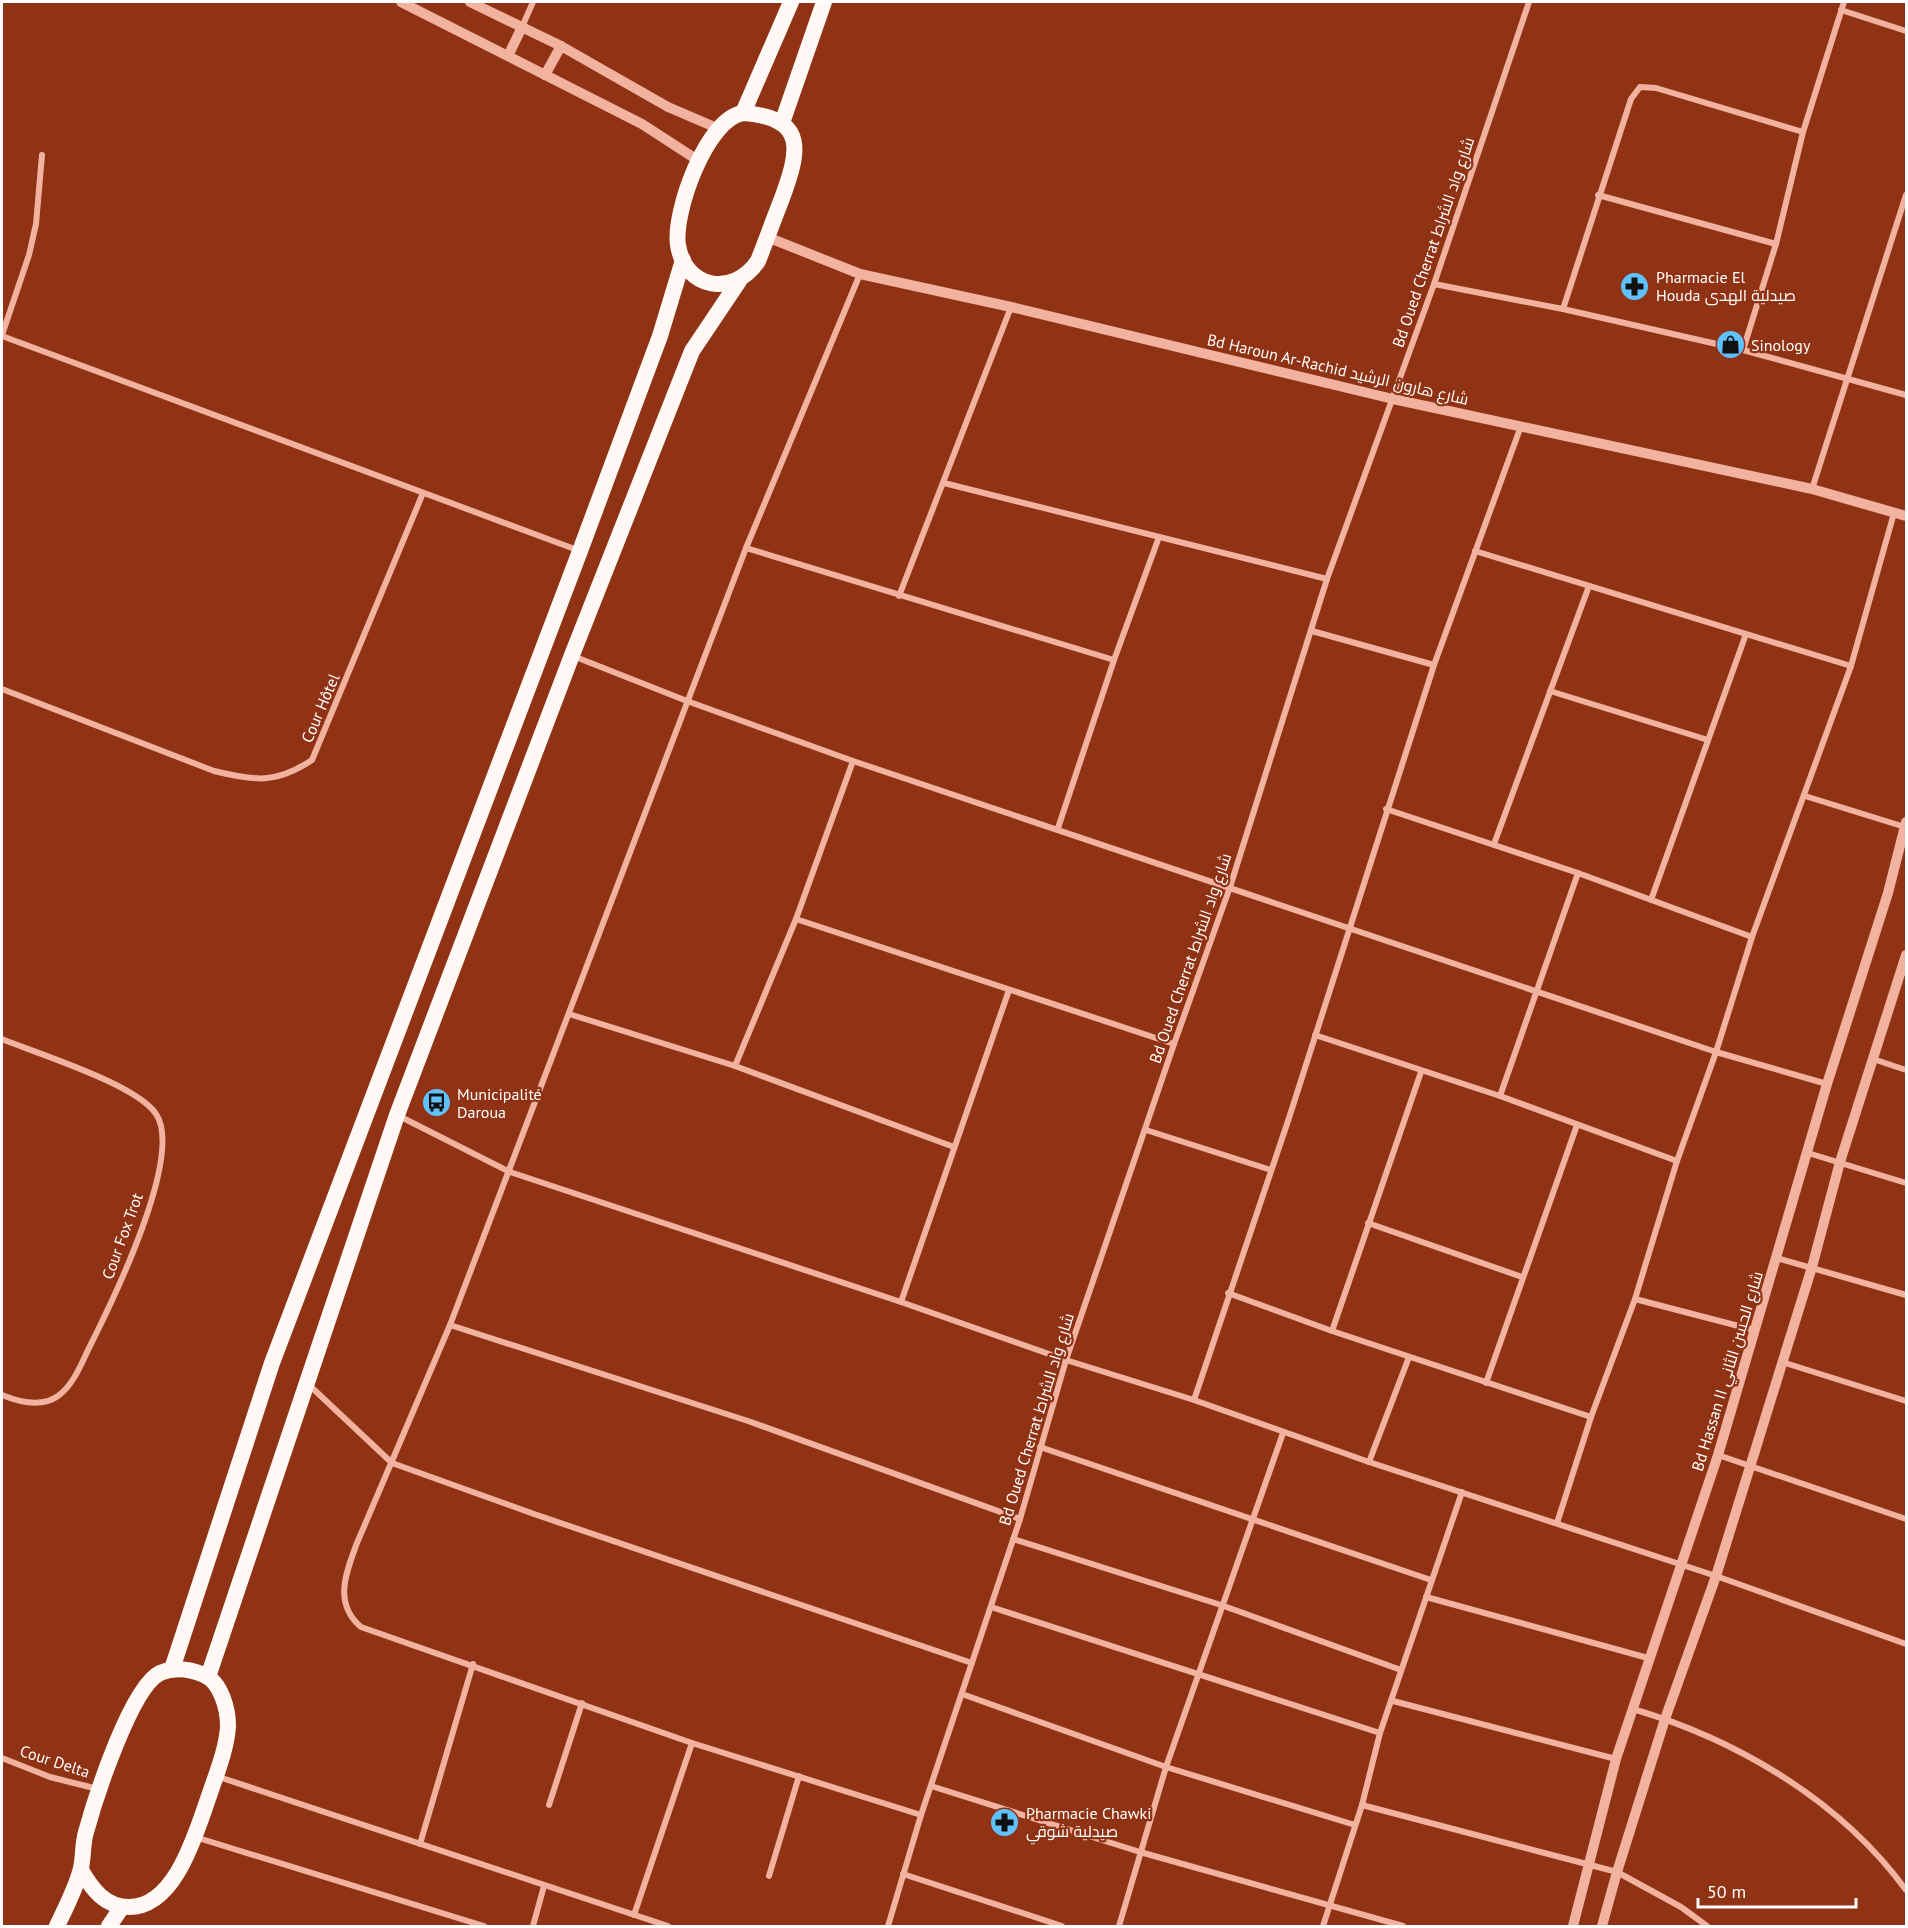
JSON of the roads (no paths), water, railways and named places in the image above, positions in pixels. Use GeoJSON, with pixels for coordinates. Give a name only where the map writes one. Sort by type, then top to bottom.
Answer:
{"type":"FeatureCollection","features":[{"type":"Feature","properties":{"kind":"highway"},"geometry":{"type":"LineString","coordinates":[[743,113],[791,2]]}},
{"type":"Feature","properties":{"kind":"highway"},"geometry":{"type":"LineString","coordinates":[[782,123],[824,2]]}},
{"type":"Feature","properties":{"kind":"highway"},"geometry":{"type":"LineString","coordinates":[[743,113],[770,117],[782,123],[791,133],[796,156],[758,261],[750,273],[739,281],[726,285],[706,282],[691,271],[683,260],[678,244],[685,199],[699,161],[717,128],[728,118],[743,113]]}},
{"type":"Feature","properties":{"kind":"highway"},"geometry":{"type":"LineString","coordinates":[[172,1669],[272,1364],[580,551],[660,336],[683,260]]}},
{"type":"Feature","properties":{"kind":"highway"},"geometry":{"type":"LineString","coordinates":[[208,1677],[397,1115],[572,655],[692,351],[739,281]]}},
{"type":"Feature","properties":{"kind":"highway"},"geometry":{"type":"LineString","coordinates":[[57,1926],[81,1870],[86,1831],[100,1789],[132,1707],[145,1685],[158,1674],[172,1669],[193,1670],[208,1677],[223,1697],[228,1728],[216,1776],[195,1837],[164,1892],[149,1902],[122,1907],[107,1901],[92,1888],[81,1870]]}},
{"type":"Feature","properties":{"kind":"highway"},"geometry":{"type":"LineString","coordinates":[[109,1926],[122,1907]]}},
{"type":"Feature","properties":{"kind":"street"},"geometry":{"type":"LineString","coordinates":[[401,2],[642,124],[699,161]]}},
{"type":"Feature","properties":{"kind":"street"},"geometry":{"type":"LineString","coordinates":[[470,2],[561,46],[668,107],[717,128]]}},
{"type":"Feature","properties":{"kind":"street"},"geometry":{"type":"LineString","coordinates":[[508,56],[533,2]]}},
{"type":"Feature","properties":{"kind":"street","name":"Bd Oued Cherrat شارع واد الشراط"},"geometry":{"type":"LineString","coordinates":[[888,1926],[921,1815],[1020,1519],[1066,1360],[1230,887],[1327,579],[1434,284],[1529,2]]}},
{"type":"Feature","properties":{"kind":"street"},"geometry":{"type":"LineString","coordinates":[[1743,350],[1776,244],[1803,132],[1844,2]]}},
{"type":"Feature","properties":{"kind":"street"},"geometry":{"type":"LineString","coordinates":[[1841,10],[1906,31]]}},
{"type":"Feature","properties":{"kind":"street"},"geometry":{"type":"LineString","coordinates":[[545,75],[561,46]]}},
{"type":"Feature","properties":{"kind":"street"},"geometry":{"type":"LineString","coordinates":[[1563,309],[1598,195],[1631,99],[1640,87],[1656,88],[1803,132]]}},
{"type":"Feature","properties":{"kind":"street"},"geometry":{"type":"LineString","coordinates":[[42,155],[36,224],[29,255],[2,335],[580,551]]}},
{"type":"Feature","properties":{"kind":"street"},"geometry":{"type":"LineString","coordinates":[[1598,195],[1776,244]]}},
{"type":"Feature","properties":{"kind":"street"},"geometry":{"type":"LineString","coordinates":[[1812,489],[1906,195]]}},
{"type":"Feature","properties":{"kind":"street","name":"Bd Haroun Ar-Rachid شارع هارون الرشيد"},"geometry":{"type":"LineString","coordinates":[[767,237],[860,274],[1011,307],[1393,399],[1812,489],[1906,516]]}},
{"type":"Feature","properties":{"kind":"street"},"geometry":{"type":"LineString","coordinates":[[860,274],[746,548],[450,1325],[344,1578],[344,1603],[351,1618],[361,1627],[473,1664],[692,1743],[921,1815]]}},
{"type":"Feature","properties":{"kind":"street"},"geometry":{"type":"LineString","coordinates":[[1434,284],[1563,309],[1743,350],[1906,395]]}},
{"type":"Feature","properties":{"kind":"street"},"geometry":{"type":"LineString","coordinates":[[899,596],[1011,307]]}},
{"type":"Feature","properties":{"kind":"street"},"geometry":{"type":"LineString","coordinates":[[1194,1400],[1350,929],[1386,809],[1434,665],[1522,425]]}},
{"type":"Feature","properties":{"kind":"street"},"geometry":{"type":"LineString","coordinates":[[944,483],[1327,579]]}},
{"type":"Feature","properties":{"kind":"street","name":"Cour Hôtel"},"geometry":{"type":"LineString","coordinates":[[2,689],[214,771],[245,778],[291,774],[312,760],[423,492]]}},
{"type":"Feature","properties":{"kind":"street"},"geometry":{"type":"LineString","coordinates":[[1557,1523],[1591,1417],[1635,1299],[1677,1161],[1716,1052],[1752,938],[1851,666],[1894,513]]}},
{"type":"Feature","properties":{"kind":"street"},"geometry":{"type":"LineString","coordinates":[[1058,828],[1114,660],[1159,537]]}},
{"type":"Feature","properties":{"kind":"street"},"geometry":{"type":"LineString","coordinates":[[746,548],[1114,660]]}},
{"type":"Feature","properties":{"kind":"street"},"geometry":{"type":"LineString","coordinates":[[1475,551],[1851,666]]}},
{"type":"Feature","properties":{"kind":"street"},"geometry":{"type":"LineString","coordinates":[[1494,844],[1589,586]]}},
{"type":"Feature","properties":{"kind":"street"},"geometry":{"type":"LineString","coordinates":[[1312,631],[1434,665]]}},
{"type":"Feature","properties":{"kind":"street"},"geometry":{"type":"LineString","coordinates":[[1651,900],[1746,634]]}},
{"type":"Feature","properties":{"kind":"street"},"geometry":{"type":"LineString","coordinates":[[572,655],[687,701],[853,761],[1058,828],[1716,1052],[1827,1084]]}},
{"type":"Feature","properties":{"kind":"street"},"geometry":{"type":"LineString","coordinates":[[1550,691],[1708,740]]}},
{"type":"Feature","properties":{"kind":"street"},"geometry":{"type":"LineString","coordinates":[[735,1066],[796,919],[853,761]]}},
{"type":"Feature","properties":{"kind":"street"},"geometry":{"type":"LineString","coordinates":[[1805,796],[1906,825]]}},
{"type":"Feature","properties":{"kind":"street"},"geometry":{"type":"LineString","coordinates":[[1386,809],[1578,873],[1752,938]]}},
{"type":"Feature","properties":{"kind":"street","name":"Bd Hassan II شارع الحسن الثاني"},"geometry":{"type":"LineString","coordinates":[[1573,1926],[1616,1759],[1718,1455],[1827,1084],[1888,893],[1906,825]]}},
{"type":"Feature","properties":{"kind":"street"},"geometry":{"type":"LineString","coordinates":[[1500,1096],[1535,990],[1578,873]]}},
{"type":"Feature","properties":{"kind":"street"},"geometry":{"type":"LineString","coordinates":[[796,919],[1174,1044]]}},
{"type":"Feature","properties":{"kind":"street"},"geometry":{"type":"LineString","coordinates":[[1602,1926],[1665,1719],[1716,1576],[1812,1267],[1840,1162],[1906,956]]}},
{"type":"Feature","properties":{"kind":"street"},"geometry":{"type":"LineString","coordinates":[[901,1302],[1009,990]]}},
{"type":"Feature","properties":{"kind":"street"},"geometry":{"type":"LineString","coordinates":[[569,1014],[735,1066],[954,1147]]}},
{"type":"Feature","properties":{"kind":"street"},"geometry":{"type":"LineString","coordinates":[[1315,1035],[1421,1072],[1500,1096],[1677,1161]]}},
{"type":"Feature","properties":{"kind":"street","name":"Cour Fox Trot"},"geometry":{"type":"LineString","coordinates":[[2,1039],[106,1081],[143,1100],[158,1116],[162,1138],[161,1163],[146,1219],[110,1305],[72,1380],[58,1396],[44,1402],[22,1403],[2,1395]]}},
{"type":"Feature","properties":{"kind":"street"},"geometry":{"type":"LineString","coordinates":[[1874,1059],[1906,1070]]}},
{"type":"Feature","properties":{"kind":"street"},"geometry":{"type":"LineString","coordinates":[[1332,1330],[1421,1072]]}},
{"type":"Feature","properties":{"kind":"street"},"geometry":{"type":"LineString","coordinates":[[397,1115],[510,1172],[901,1302],[1066,1360],[1194,1400],[1282,1433],[1716,1576],[1906,1644]]}},
{"type":"Feature","properties":{"kind":"street"},"geometry":{"type":"LineString","coordinates":[[1486,1383],[1577,1125]]}},
{"type":"Feature","properties":{"kind":"street"},"geometry":{"type":"LineString","coordinates":[[1146,1130],[1271,1170]]}},
{"type":"Feature","properties":{"kind":"street"},"geometry":{"type":"LineString","coordinates":[[1808,1153],[1906,1183]]}},
{"type":"Feature","properties":{"kind":"street"},"geometry":{"type":"LineString","coordinates":[[1368,1223],[1522,1276]]}},
{"type":"Feature","properties":{"kind":"street"},"geometry":{"type":"LineString","coordinates":[[1777,1258],[1906,1295]]}},
{"type":"Feature","properties":{"kind":"street"},"geometry":{"type":"LineString","coordinates":[[1228,1293],[1409,1357],[1591,1417]]}},
{"type":"Feature","properties":{"kind":"street"},"geometry":{"type":"LineString","coordinates":[[1635,1299],[1754,1330]]}},
{"type":"Feature","properties":{"kind":"street"},"geometry":{"type":"LineString","coordinates":[[450,1325],[748,1421],[1020,1519]]}},
{"type":"Feature","properties":{"kind":"street"},"geometry":{"type":"LineString","coordinates":[[1369,1462],[1409,1357]]}},
{"type":"Feature","properties":{"kind":"street"},"geometry":{"type":"LineString","coordinates":[[1782,1362],[1906,1401]]}},
{"type":"Feature","properties":{"kind":"street"},"geometry":{"type":"LineString","coordinates":[[307,1383],[392,1463],[534,1514],[972,1663]]}},
{"type":"Feature","properties":{"kind":"street"},"geometry":{"type":"LineString","coordinates":[[1119,1926],[1166,1767],[1282,1433]]}},
{"type":"Feature","properties":{"kind":"street"},"geometry":{"type":"LineString","coordinates":[[1040,1447],[1431,1580]]}},
{"type":"Feature","properties":{"kind":"street"},"geometry":{"type":"LineString","coordinates":[[1718,1455],[1906,1519]]}},
{"type":"Feature","properties":{"kind":"street"},"geometry":{"type":"LineString","coordinates":[[1323,1926],[1362,1805],[1380,1733],[1462,1492]]}},
{"type":"Feature","properties":{"kind":"street"},"geometry":{"type":"LineString","coordinates":[[1013,1539],[1221,1605],[1401,1670]]}},
{"type":"Feature","properties":{"kind":"street"},"geometry":{"type":"LineString","coordinates":[[1426,1597],[1648,1658]]}},
{"type":"Feature","properties":{"kind":"street"},"geometry":{"type":"LineString","coordinates":[[991,1607],[1380,1733]]}},
{"type":"Feature","properties":{"kind":"street"},"geometry":{"type":"LineString","coordinates":[[420,1844],[473,1664]]}},
{"type":"Feature","properties":{"kind":"street"},"geometry":{"type":"LineString","coordinates":[[962,1695],[1166,1767],[1355,1825]]}},
{"type":"Feature","properties":{"kind":"street"},"geometry":{"type":"LineString","coordinates":[[1392,1701],[1616,1759]]}},
{"type":"Feature","properties":{"kind":"street"},"geometry":{"type":"LineString","coordinates":[[549,1805],[582,1703]]}},
{"type":"Feature","properties":{"kind":"street"},"geometry":{"type":"LineString","coordinates":[[1633,1709],[1665,1719],[1766,1765],[1841,1818],[1890,1867],[1906,1890]]}},
{"type":"Feature","properties":{"kind":"street"},"geometry":{"type":"LineString","coordinates":[[634,1915],[692,1743]]}},
{"type":"Feature","properties":{"kind":"street","name":"Cour Delta"},"geometry":{"type":"LineString","coordinates":[[2,1758],[50,1776],[100,1789]]}},
{"type":"Feature","properties":{"kind":"street"},"geometry":{"type":"LineString","coordinates":[[216,1776],[668,1926]]}},
{"type":"Feature","properties":{"kind":"street"},"geometry":{"type":"LineString","coordinates":[[769,1876],[799,1776]]}},
{"type":"Feature","properties":{"kind":"street"},"geometry":{"type":"LineString","coordinates":[[931,1786],[1140,1852],[1403,1926]]}},
{"type":"Feature","properties":{"kind":"street"},"geometry":{"type":"LineString","coordinates":[[1362,1805],[1617,1872],[1681,1907],[1707,1926]]}},
{"type":"Feature","properties":{"kind":"street"},"geometry":{"type":"LineString","coordinates":[[195,1837],[484,1926]]}},
{"type":"Feature","properties":{"kind":"street"},"geometry":{"type":"LineString","coordinates":[[903,1874],[1062,1926]]}},
{"type":"Feature","properties":{"kind":"street"},"geometry":{"type":"LineString","coordinates":[[533,1926],[544,1886]]}},
{"type":"Feature","properties":{"kind":"place","name":"Pharmacie El Houda صيدلية الهدى"},"geometry":{"type":"Point","coordinates":[1635,286]}},
{"type":"Feature","properties":{"kind":"place","name":"Sinology"},"geometry":{"type":"Point","coordinates":[1730,345]}},
{"type":"Feature","properties":{"kind":"place","name":"Municipalité Daroua"},"geometry":{"type":"Point","coordinates":[436,1103]}},
{"type":"Feature","properties":{"kind":"place","name":"Pharmacie Chawki صيدلية شوقي"},"geometry":{"type":"Point","coordinates":[1005,1822]}}]}
